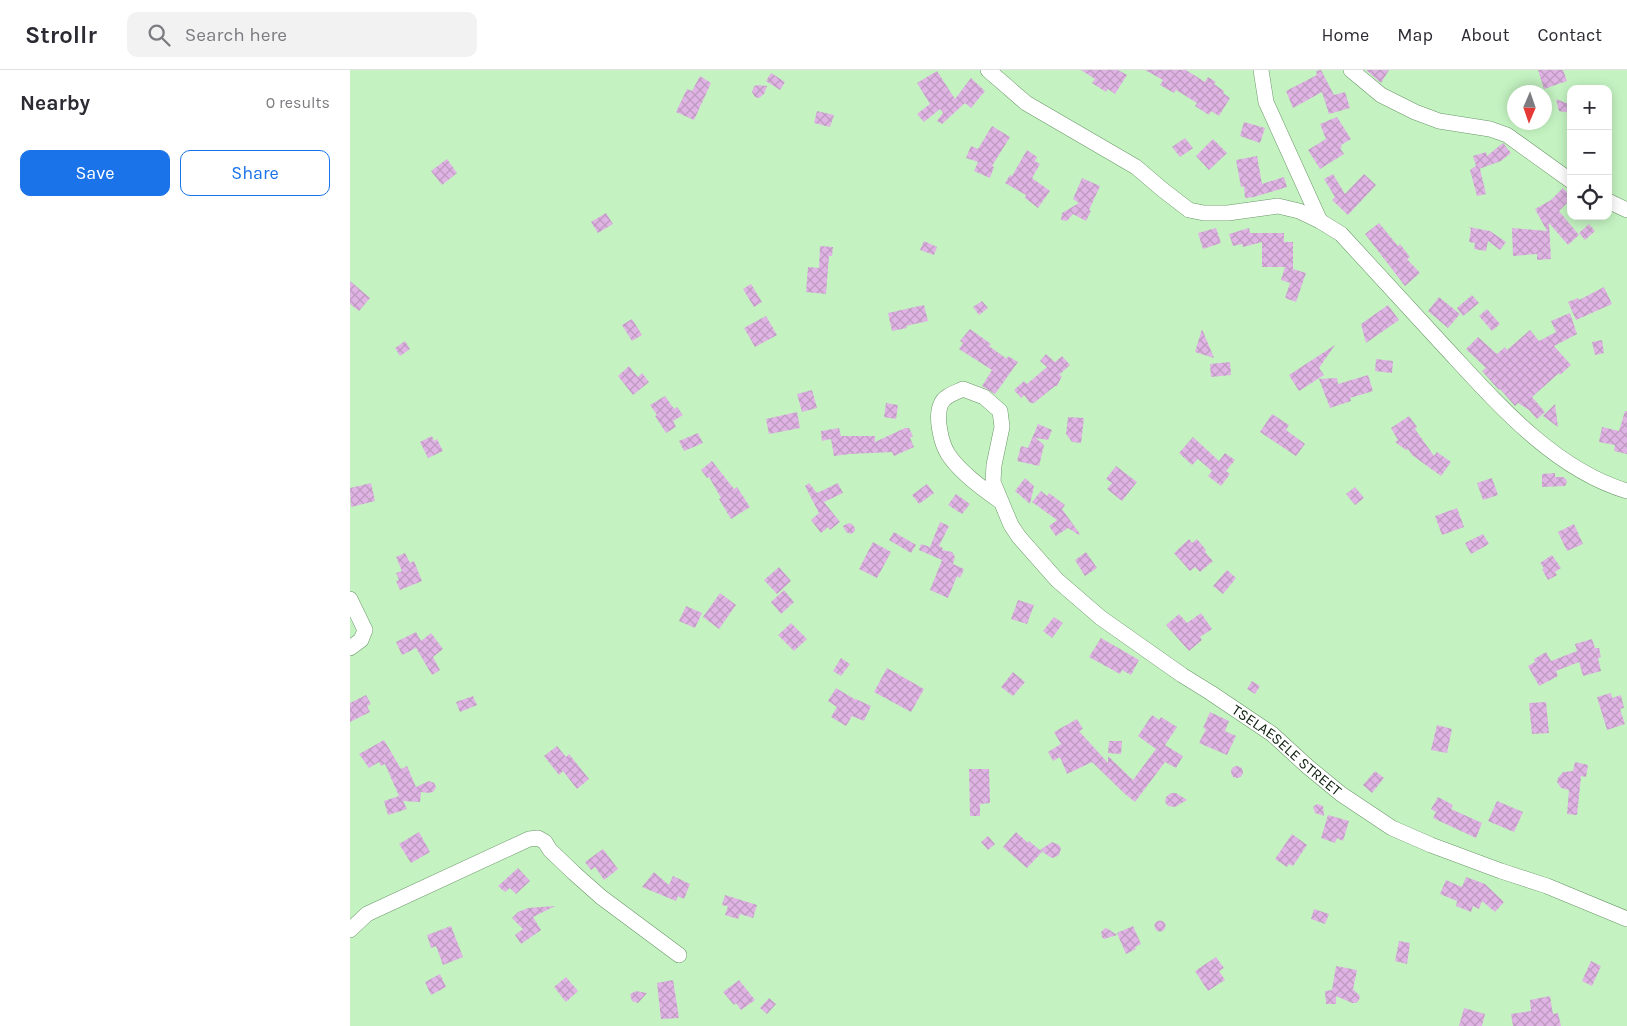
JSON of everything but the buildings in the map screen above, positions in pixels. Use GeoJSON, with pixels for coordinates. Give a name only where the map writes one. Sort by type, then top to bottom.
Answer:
{"type":"FeatureCollection","features":[{"type":"Feature","properties":{"kind":"street"},"geometry":{"type":"LineString","coordinates":[[988,70],[1026,103],[1136,167],[1189,210],[1204,213],[1228,213],[1278,206],[1299,211],[1320,221],[1340,234],[1490,395],[1551,452],[1594,478],[1627,491]]}},
{"type":"Feature","properties":{"kind":"street"},"geometry":{"type":"LineString","coordinates":[[1261,70],[1266,102],[1320,221]]}},
{"type":"Feature","properties":{"kind":"street"},"geometry":{"type":"LineString","coordinates":[[1351,70],[1381,94],[1415,112],[1439,121],[1490,129],[1507,135],[1567,178]]}},
{"type":"Feature","properties":{"kind":"street"},"geometry":{"type":"LineString","coordinates":[[1612,203],[1627,210]]}},
{"type":"Feature","properties":{"kind":"street","name":"TSELAESELE STREET"},"geometry":{"type":"LineString","coordinates":[[1000,501],[979,486],[948,454],[943,443],[939,425],[940,404],[948,396],[963,389],[984,397],[1000,411],[1002,427],[994,465],[993,482],[1011,525],[1019,537],[1057,580],[1078,599],[1122,634],[1272,734],[1341,794],[1392,828],[1431,845],[1556,890],[1627,919]]}},
{"type":"Feature","properties":{"kind":"street"},"geometry":{"type":"LineString","coordinates":[[350,599],[365,630],[361,640],[350,648]]}},
{"type":"Feature","properties":{"kind":"street"},"geometry":{"type":"LineString","coordinates":[[350,930],[367,914],[529,839],[538,838],[545,842],[550,850],[602,897],[679,955]]}}]}
